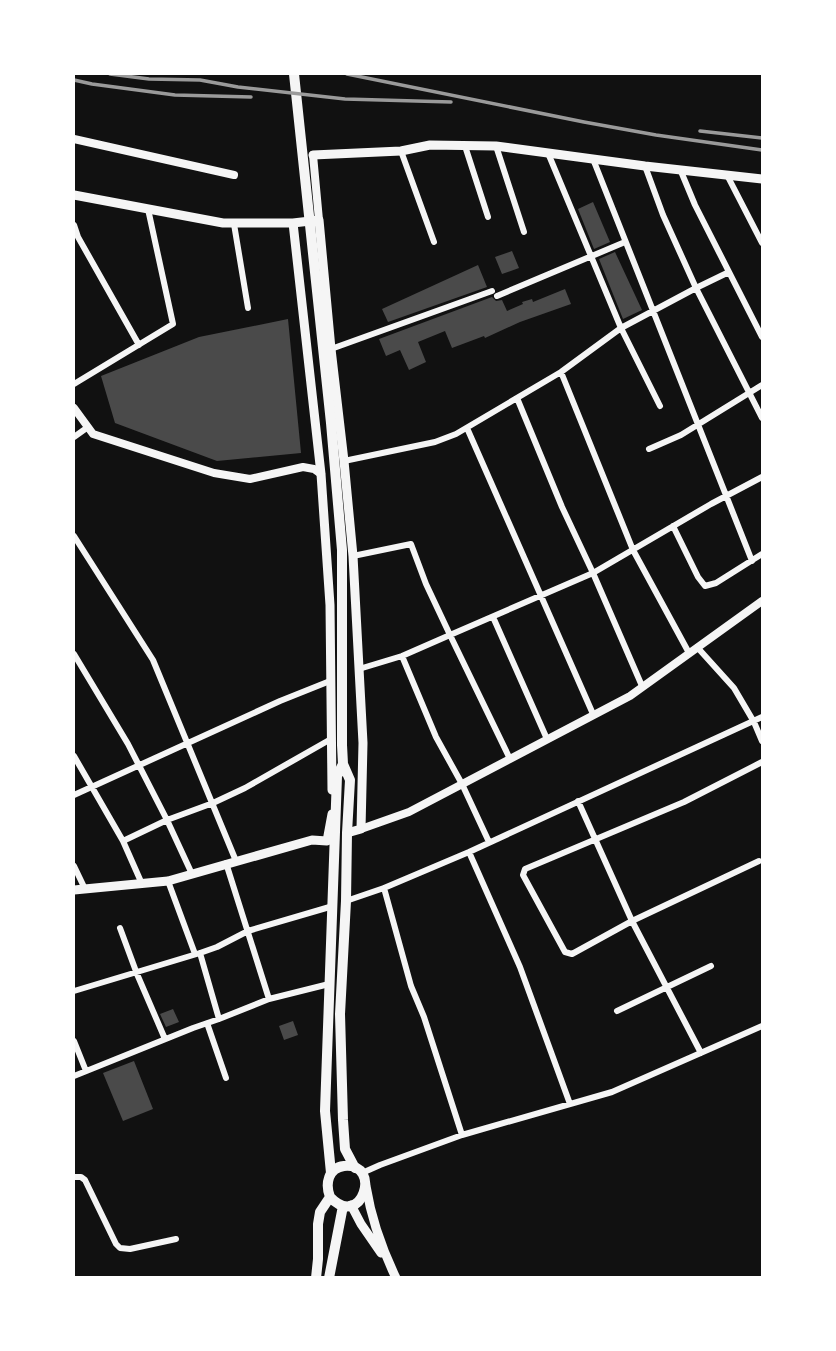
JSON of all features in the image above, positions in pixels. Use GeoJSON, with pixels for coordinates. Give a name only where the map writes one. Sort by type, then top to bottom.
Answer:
{"type":"FeatureCollection","features":[{"type":"Feature","properties":{"kind":"highway"},"geometry":{"type":"LineString","coordinates":[[294,74],[342,550],[342,745],[343,764],[350,780],[340,1014],[343,1120],[345,1149],[358,1171],[366,1186],[365,1194],[359,1202],[347,1206],[335,1203],[327,1189],[331,1173],[346,1166],[358,1171]]}},
{"type":"Feature","properties":{"kind":"highway"},"geometry":{"type":"LineString","coordinates":[[331,1173],[325,1111],[333,906],[330,840],[337,776],[343,764]]}},
{"type":"Feature","properties":{"kind":"highway"},"geometry":{"type":"LineString","coordinates":[[316,1278],[320,1212],[330,1197]]}},
{"type":"Feature","properties":{"kind":"highway"},"geometry":{"type":"LineString","coordinates":[[330,1278],[347,1206]]}},
{"type":"Feature","properties":{"kind":"main road"},"geometry":{"type":"LineString","coordinates":[[313,155],[401,151],[430,145],[496,146],[762,179]]}},
{"type":"Feature","properties":{"kind":"main road"},"geometry":{"type":"LineString","coordinates":[[74,194],[223,223],[293,223],[319,220],[353,556],[363,743],[361,828],[347,833]]}},
{"type":"Feature","properties":{"kind":"main road"},"geometry":{"type":"LineString","coordinates":[[74,890],[168,881],[312,840],[330,840],[330,605],[321,474],[293,223]]}},
{"type":"Feature","properties":{"kind":"main road"},"geometry":{"type":"LineString","coordinates":[[314,402],[337,400]]}},
{"type":"Feature","properties":{"kind":"main road"},"geometry":{"type":"LineString","coordinates":[[366,1186],[388,1263]]}},
{"type":"Feature","properties":{"kind":"main road"},"geometry":{"type":"LineString","coordinates":[[347,1206],[396,1278]]}},
{"type":"Feature","properties":{"kind":"street"},"geometry":{"type":"LineString","coordinates":[[74,139],[234,175]]}},
{"type":"Feature","properties":{"kind":"street"},"geometry":{"type":"LineString","coordinates":[[465,146],[488,217]]}},
{"type":"Feature","properties":{"kind":"street"},"geometry":{"type":"LineString","coordinates":[[496,146],[524,232]]}},
{"type":"Feature","properties":{"kind":"street"},"geometry":{"type":"LineString","coordinates":[[401,151],[434,242]]}},
{"type":"Feature","properties":{"kind":"street"},"geometry":{"type":"LineString","coordinates":[[548,153],[621,328],[660,406]]}},
{"type":"Feature","properties":{"kind":"street"},"geometry":{"type":"LineString","coordinates":[[313,155],[319,220]]}},
{"type":"Feature","properties":{"kind":"street"},"geometry":{"type":"LineString","coordinates":[[593,159],[752,561]]}},
{"type":"Feature","properties":{"kind":"street"},"geometry":{"type":"LineString","coordinates":[[645,166],[663,215],[696,288],[762,418]]}},
{"type":"Feature","properties":{"kind":"street"},"geometry":{"type":"LineString","coordinates":[[680,169],[695,205],[762,337]]}},
{"type":"Feature","properties":{"kind":"street"},"geometry":{"type":"LineString","coordinates":[[727,175],[762,243]]}},
{"type":"Feature","properties":{"kind":"street"},"geometry":{"type":"LineString","coordinates":[[74,384],[173,324],[148,209]]}},
{"type":"Feature","properties":{"kind":"street"},"geometry":{"type":"LineString","coordinates":[[234,224],[248,308]]}},
{"type":"Feature","properties":{"kind":"street"},"geometry":{"type":"LineString","coordinates":[[74,225],[78,237],[139,345]]}},
{"type":"Feature","properties":{"kind":"street"},"geometry":{"type":"LineString","coordinates":[[331,349],[494,293],[625,242]]}},
{"type":"Feature","properties":{"kind":"street"},"geometry":{"type":"LineString","coordinates":[[344,461],[435,442],[456,434],[561,372],[621,328],[729,271]]}},
{"type":"Feature","properties":{"kind":"street"},"geometry":{"type":"LineString","coordinates":[[561,372],[633,550],[693,650],[734,688],[762,741]]}},
{"type":"Feature","properties":{"kind":"street"},"geometry":{"type":"LineString","coordinates":[[649,449],[681,435],[762,385]]}},
{"type":"Feature","properties":{"kind":"street"},"geometry":{"type":"LineString","coordinates":[[517,398],[562,508],[642,687]]}},
{"type":"Feature","properties":{"kind":"street"},"geometry":{"type":"LineString","coordinates":[[74,408],[93,433],[214,472],[250,480],[303,467],[314,469],[321,474]]}},
{"type":"Feature","properties":{"kind":"street"},"geometry":{"type":"LineString","coordinates":[[74,437],[88,427]]}},
{"type":"Feature","properties":{"kind":"street"},"geometry":{"type":"LineString","coordinates":[[467,428],[593,715]]}},
{"type":"Feature","properties":{"kind":"street"},"geometry":{"type":"LineString","coordinates":[[359,669],[402,656],[593,573],[762,477]]}},
{"type":"Feature","properties":{"kind":"street"},"geometry":{"type":"LineString","coordinates":[[673,526],[705,586],[716,583],[762,554]]}},
{"type":"Feature","properties":{"kind":"street"},"geometry":{"type":"LineString","coordinates":[[74,536],[153,660],[188,743],[213,803],[269,999]]}},
{"type":"Feature","properties":{"kind":"street"},"geometry":{"type":"LineString","coordinates":[[353,556],[411,544],[426,584],[510,759]]}},
{"type":"Feature","properties":{"kind":"street"},"geometry":{"type":"LineString","coordinates":[[361,828],[409,812],[629,696],[762,601]]}},
{"type":"Feature","properties":{"kind":"street"},"geometry":{"type":"LineString","coordinates":[[493,617],[547,739]]}},
{"type":"Feature","properties":{"kind":"street"},"geometry":{"type":"LineString","coordinates":[[74,654],[128,744],[192,874]]}},
{"type":"Feature","properties":{"kind":"street"},"geometry":{"type":"LineString","coordinates":[[402,656],[436,737],[489,842]]}},
{"type":"Feature","properties":{"kind":"street"},"geometry":{"type":"LineString","coordinates":[[74,795],[330,681]]}},
{"type":"Feature","properties":{"kind":"street"},"geometry":{"type":"LineString","coordinates":[[346,901],[469,852],[762,718]]}},
{"type":"Feature","properties":{"kind":"street"},"geometry":{"type":"LineString","coordinates":[[122,841],[245,788],[331,739]]}},
{"type":"Feature","properties":{"kind":"street"},"geometry":{"type":"LineString","coordinates":[[74,756],[122,841],[142,884]]}},
{"type":"Feature","properties":{"kind":"street"},"geometry":{"type":"LineString","coordinates":[[759,861],[632,921],[572,954],[565,952],[523,875],[525,869],[684,802],[762,762]]}},
{"type":"Feature","properties":{"kind":"street"},"geometry":{"type":"LineString","coordinates":[[578,801],[632,921],[701,1053]]}},
{"type":"Feature","properties":{"kind":"street"},"geometry":{"type":"LineString","coordinates":[[469,852],[520,967],[570,1104]]}},
{"type":"Feature","properties":{"kind":"street"},"geometry":{"type":"LineString","coordinates":[[74,866],[85,888]]}},
{"type":"Feature","properties":{"kind":"street"},"geometry":{"type":"LineString","coordinates":[[168,881],[198,954],[219,1020]]}},
{"type":"Feature","properties":{"kind":"street"},"geometry":{"type":"LineString","coordinates":[[384,887],[411,986],[424,1017],[461,1135]]}},
{"type":"Feature","properties":{"kind":"street"},"geometry":{"type":"LineString","coordinates":[[74,992],[198,954],[248,931],[333,906]]}},
{"type":"Feature","properties":{"kind":"street"},"geometry":{"type":"LineString","coordinates":[[120,928],[136,974],[165,1039]]}},
{"type":"Feature","properties":{"kind":"street"},"geometry":{"type":"LineString","coordinates":[[617,1011],[711,967]]}},
{"type":"Feature","properties":{"kind":"street"},"geometry":{"type":"LineString","coordinates":[[74,1076],[269,999],[329,984]]}},
{"type":"Feature","properties":{"kind":"street"},"geometry":{"type":"LineString","coordinates":[[207,1023],[226,1078]]}},
{"type":"Feature","properties":{"kind":"street"},"geometry":{"type":"LineString","coordinates":[[358,1171],[461,1135],[612,1091],[762,1026]]}},
{"type":"Feature","properties":{"kind":"street"},"geometry":{"type":"LineString","coordinates":[[74,1041],[86,1072]]}},
{"type":"Feature","properties":{"kind":"street"},"geometry":{"type":"LineString","coordinates":[[74,1177],[85,1180],[120,1248],[130,1249],[176,1239]]}},
{"type":"Feature","properties":{"kind":"building"},"geometry":{"type":"Polygon","coordinates":[[[593,202],[610,242],[594,249],[578,209],[593,202]]]}},
{"type":"Feature","properties":{"kind":"building"},"geometry":{"type":"Polygon","coordinates":[[[512,251],[519,268],[502,274],[495,257],[512,251]]]}},
{"type":"Feature","properties":{"kind":"building"},"geometry":{"type":"Polygon","coordinates":[[[615,252],[642,310],[623,319],[599,259],[615,252]]]}},
{"type":"Feature","properties":{"kind":"building"},"geometry":{"type":"Polygon","coordinates":[[[478,265],[487,287],[388,322],[382,309],[478,265]]]}},
{"type":"Feature","properties":{"kind":"building"},"geometry":{"type":"Polygon","coordinates":[[[565,289],[571,304],[485,338],[484,336],[452,348],[445,331],[418,342],[426,362],[409,370],[400,350],[386,356],[379,339],[492,297],[496,301],[502,300],[507,311],[523,304],[522,302],[532,299],[533,302],[565,289]]]}},
{"type":"Feature","properties":{"kind":"building"},"geometry":{"type":"Polygon","coordinates":[[[288,319],[301,453],[217,461],[115,423],[101,376],[199,337],[288,319]]]}},
{"type":"Feature","properties":{"kind":"building"},"geometry":{"type":"Polygon","coordinates":[[[173,1009],[179,1022],[166,1027],[160,1014],[173,1009]]]}},
{"type":"Feature","properties":{"kind":"building"},"geometry":{"type":"Polygon","coordinates":[[[293,1021],[298,1035],[284,1040],[279,1026],[293,1021]]]}},
{"type":"Feature","properties":{"kind":"building"},"geometry":{"type":"Polygon","coordinates":[[[134,1061],[153,1109],[123,1121],[103,1073],[134,1061]]]}},
{"type":"Feature","properties":{"kind":"railway"},"geometry":{"type":"LineString","coordinates":[[110,74],[149,79],[200,80],[345,99],[451,102]]}},
{"type":"Feature","properties":{"kind":"railway"},"geometry":{"type":"LineString","coordinates":[[347,74],[584,122],[762,150]]}},
{"type":"Feature","properties":{"kind":"railway"},"geometry":{"type":"LineString","coordinates":[[74,80],[175,95],[251,97]]}},
{"type":"Feature","properties":{"kind":"railway"},"geometry":{"type":"LineString","coordinates":[[700,131],[762,138]]}}]}
